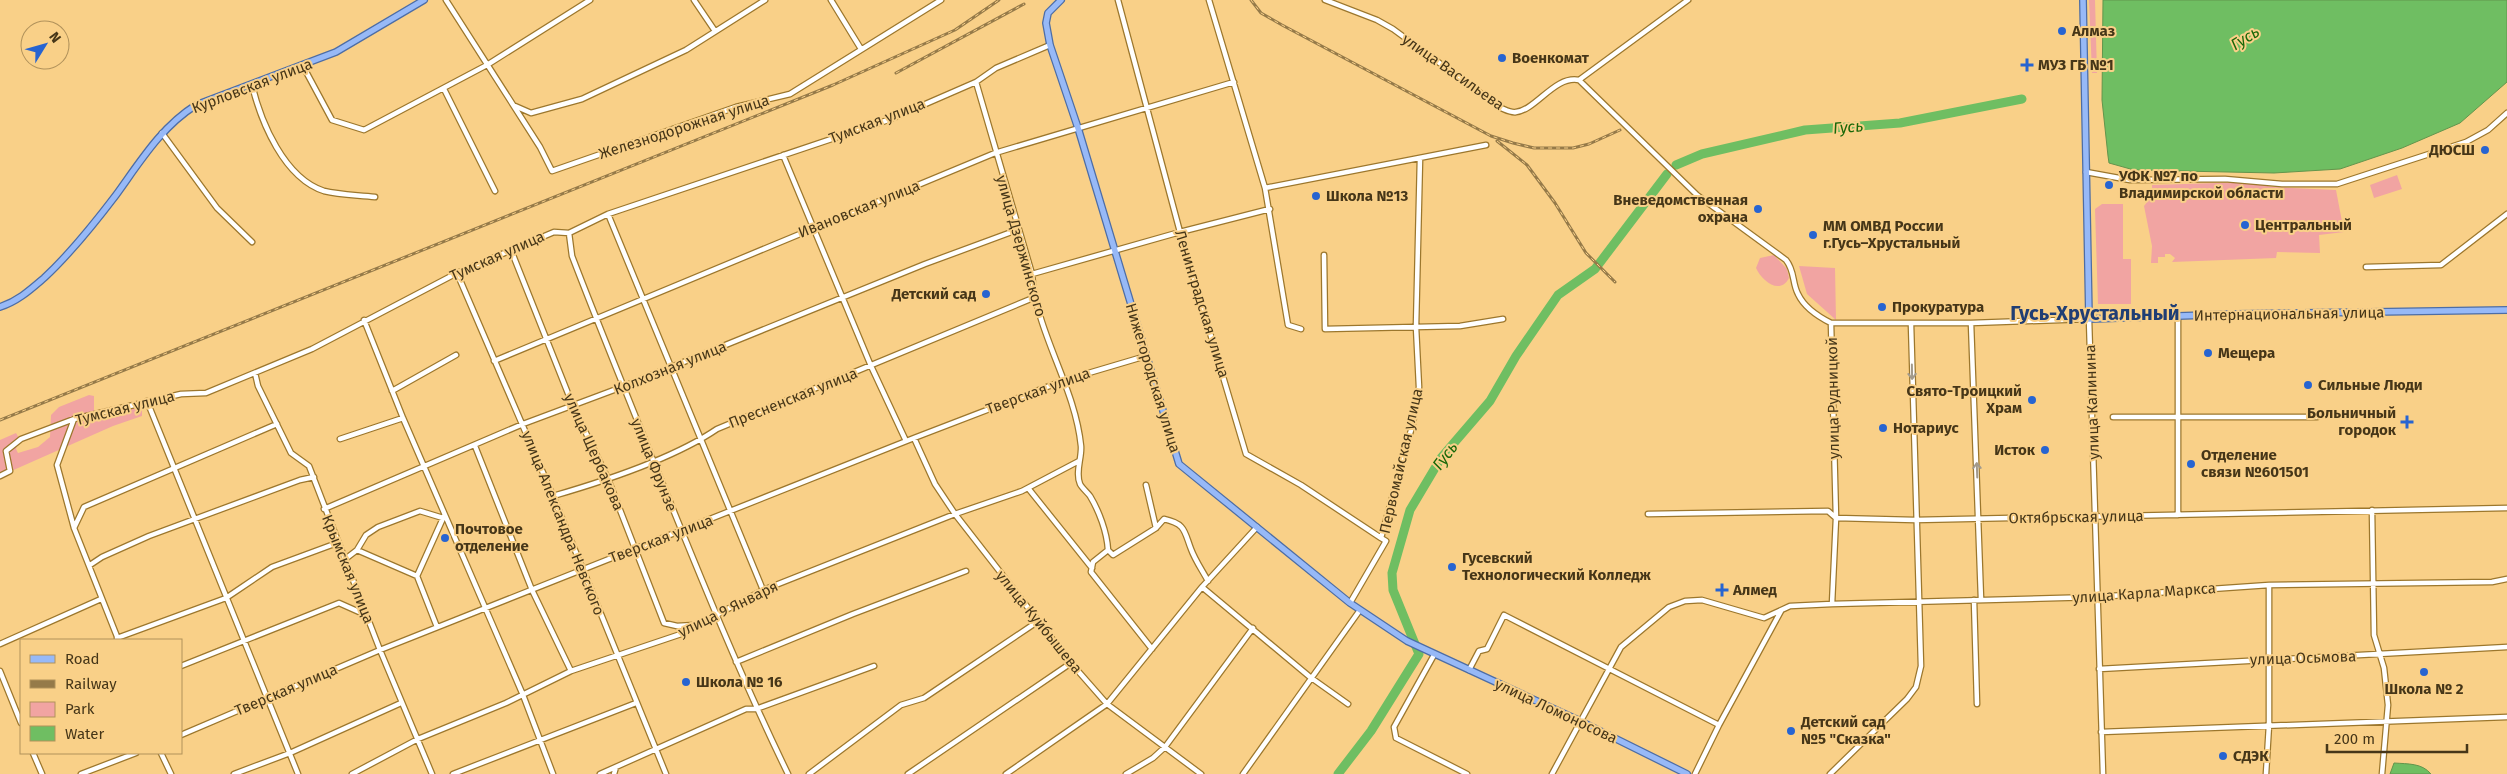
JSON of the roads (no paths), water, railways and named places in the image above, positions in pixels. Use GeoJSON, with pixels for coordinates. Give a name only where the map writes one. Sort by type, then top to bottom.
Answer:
{"type":"FeatureCollection","features":[{"type":"Feature","properties":{"kind":"main road","name":"Курловская улица"},"geometry":{"type":"LineString","coordinates":[[0,307],[24,296],[66,257],[162,133],[180,115],[196,105],[304,66],[342,49],[424,0]]}},
{"type":"Feature","properties":{"kind":"main road","name":"Нижегородская улица"},"geometry":{"type":"LineString","coordinates":[[1061,0],[1048,13],[1046,23],[1050,44],[1078,128],[1179,464],[1350,603],[1425,651]]}},
{"type":"Feature","properties":{"kind":"main road","name":"улица Калинина"},"geometry":{"type":"LineString","coordinates":[[2083,0],[2089,319]]}},
{"type":"Feature","properties":{"kind":"main road","name":"Интернациональная улица"},"geometry":{"type":"LineString","coordinates":[[2089,319],[2507,310]]}},
{"type":"Feature","properties":{"kind":"main road","name":"улица Ломоносова"},"geometry":{"type":"LineString","coordinates":[[1425,651],[1580,722],[1687,774]]}},
{"type":"Feature","properties":{"kind":"street"},"geometry":{"type":"LineString","coordinates":[[446,0],[514,106],[531,113],[582,99],[686,50],[765,0]]}},
{"type":"Feature","properties":{"kind":"street"},"geometry":{"type":"LineString","coordinates":[[304,66],[332,120],[364,130],[487,65],[590,0]]}},
{"type":"Feature","properties":{"kind":"street"},"geometry":{"type":"LineString","coordinates":[[694,0],[715,31]]}},
{"type":"Feature","properties":{"kind":"street"},"geometry":{"type":"LineString","coordinates":[[831,0],[862,49]]}},
{"type":"Feature","properties":{"kind":"street","name":"Железнодорожная улица"},"geometry":{"type":"LineString","coordinates":[[514,106],[552,171],[736,107],[790,94],[942,0]]}},
{"type":"Feature","properties":{"kind":"street","name":"Ленинградская улица"},"geometry":{"type":"LineString","coordinates":[[1118,0],[1145,107],[1180,232],[1246,454],[1301,485],[1381,538]]}},
{"type":"Feature","properties":{"kind":"street"},"geometry":{"type":"LineString","coordinates":[[1209,0],[1265,188],[1288,325],[1301,329]]}},
{"type":"Feature","properties":{"kind":"street","name":"улица Васильева"},"geometry":{"type":"LineString","coordinates":[[1324,0],[1369,17],[1393,29],[1501,108],[1510,112],[1522,110],[1562,83],[1574,79],[1579,80],[1688,0]]}},
{"type":"Feature","properties":{"kind":"street","name":"Тумская улица"},"geometry":{"type":"LineString","coordinates":[[0,476],[10,471],[6,451],[21,439],[74,419],[182,394],[206,393],[312,349],[364,320],[457,273],[554,232],[569,233],[608,214],[891,119],[976,82],[996,68],[1050,44]]}},
{"type":"Feature","properties":{"kind":"street","name":"улица Рудницкой"},"geometry":{"type":"LineString","coordinates":[[1579,80],[1697,195],[1786,260],[1794,274],[1798,294],[1815,313],[1831,323],[1836,518],[1832,604]]}},
{"type":"Feature","properties":{"kind":"street","name":"улица Дзержинского"},"geometry":{"type":"LineString","coordinates":[[976,82],[1017,230],[1032,274],[1034,298],[1065,380],[1082,447],[1079,461],[1080,483],[1094,505],[1107,537],[1108,550]]}},
{"type":"Feature","properties":{"kind":"street","name":"Ивановская улица"},"geometry":{"type":"LineString","coordinates":[[494,360],[995,153],[1234,82]]}},
{"type":"Feature","properties":{"kind":"street"},"geometry":{"type":"LineString","coordinates":[[252,85],[256,102],[270,136],[286,161],[298,173],[314,186],[325,191],[375,197]]}},
{"type":"Feature","properties":{"kind":"street"},"geometry":{"type":"LineString","coordinates":[[444,89],[495,191]]}},
{"type":"Feature","properties":{"kind":"street"},"geometry":{"type":"LineString","coordinates":[[2086,172],[2130,180],[2225,179],[2282,184],[2337,184],[2466,142],[2488,130],[2507,113]]}},
{"type":"Feature","properties":{"kind":"street"},"geometry":{"type":"LineString","coordinates":[[162,133],[217,208],[252,242]]}},
{"type":"Feature","properties":{"kind":"street"},"geometry":{"type":"LineString","coordinates":[[1265,188],[1486,145]]}},
{"type":"Feature","properties":{"kind":"street"},"geometry":{"type":"LineString","coordinates":[[783,155],[872,366],[906,441]]}},
{"type":"Feature","properties":{"kind":"street","name":"Первомайская улица"},"geometry":{"type":"LineString","coordinates":[[1350,603],[1386,541],[1381,538],[1413,423],[1420,387],[1416,326],[1420,158]]}},
{"type":"Feature","properties":{"kind":"street"},"geometry":{"type":"LineString","coordinates":[[1032,274],[1180,232],[1270,209]]}},
{"type":"Feature","properties":{"kind":"street"},"geometry":{"type":"LineString","coordinates":[[608,214],[672,367],[729,512],[763,590]]}},
{"type":"Feature","properties":{"kind":"street"},"geometry":{"type":"LineString","coordinates":[[2366,267],[2441,265],[2507,214]]}},
{"type":"Feature","properties":{"kind":"street","name":"Колхозная улица"},"geometry":{"type":"LineString","coordinates":[[324,509],[523,424],[622,387],[844,296],[1017,230]]}},
{"type":"Feature","properties":{"kind":"street","name":"улица Фрунзе"},"geometry":{"type":"LineString","coordinates":[[569,233],[572,256],[622,387],[756,709],[788,774]]}},
{"type":"Feature","properties":{"kind":"street","name":"улица Щербакова"},"geometry":{"type":"LineString","coordinates":[[512,250],[573,406],[608,480],[664,623],[677,626],[696,625]]}},
{"type":"Feature","properties":{"kind":"street"},"geometry":{"type":"LineString","coordinates":[[1324,255],[1325,329],[1460,326],[1503,319]]}},
{"type":"Feature","properties":{"kind":"street","name":"улица Александра Невского"},"geometry":{"type":"LineString","coordinates":[[457,273],[523,424],[666,774]]}},
{"type":"Feature","properties":{"kind":"street","name":"Пресненская улица"},"geometry":{"type":"LineString","coordinates":[[553,496],[608,480],[700,441],[717,429],[1034,298]]}},
{"type":"Feature","properties":{"kind":"street"},"geometry":{"type":"LineString","coordinates":[[2178,316],[2178,515]]}},
{"type":"Feature","properties":{"kind":"street","name":"Интернациональная улица"},"geometry":{"type":"LineString","coordinates":[[1831,323],[1911,324],[2089,319]]}},
{"type":"Feature","properties":{"kind":"street","name":"улица Калинина"},"geometry":{"type":"LineString","coordinates":[[2089,319],[2096,518],[2096,597],[2103,774]]}},
{"type":"Feature","properties":{"kind":"street"},"geometry":{"type":"LineString","coordinates":[[364,320],[403,418],[523,695],[538,739],[553,774]]}},
{"type":"Feature","properties":{"kind":"street"},"geometry":{"type":"LineString","coordinates":[[1972,323],[1981,599]]}},
{"type":"Feature","properties":{"kind":"street"},"geometry":{"type":"LineString","coordinates":[[1830,774],[1907,699],[1916,687],[1920,666],[1911,324]]}},
{"type":"Feature","properties":{"kind":"street"},"geometry":{"type":"LineString","coordinates":[[392,391],[456,355]]}},
{"type":"Feature","properties":{"kind":"street","name":"Тверская улица"},"geometry":{"type":"LineString","coordinates":[[182,735],[380,650],[486,610],[906,441],[1065,380],[1146,356]]}},
{"type":"Feature","properties":{"kind":"street","name":"Крымская улица"},"geometry":{"type":"LineString","coordinates":[[255,373],[258,386],[291,454],[309,466],[337,543],[401,704],[432,774]]}},
{"type":"Feature","properties":{"kind":"street"},"geometry":{"type":"LineString","coordinates":[[147,401],[298,774]]}},
{"type":"Feature","properties":{"kind":"street"},"geometry":{"type":"LineString","coordinates":[[2113,417],[2317,417]]}},
{"type":"Feature","properties":{"kind":"street"},"geometry":{"type":"LineString","coordinates":[[340,439],[403,418]]}},
{"type":"Feature","properties":{"kind":"street"},"geometry":{"type":"LineString","coordinates":[[74,419],[57,465],[74,528],[118,639],[226,598],[272,568],[337,543]]}},
{"type":"Feature","properties":{"kind":"street"},"geometry":{"type":"LineString","coordinates":[[74,528],[84,507],[277,424]]}},
{"type":"Feature","properties":{"kind":"street","name":"улица Куйбышева"},"geometry":{"type":"LineString","coordinates":[[914,438],[936,484],[955,514],[1037,622],[1071,663],[1107,704],[1200,774]]}},
{"type":"Feature","properties":{"kind":"street"},"geometry":{"type":"LineString","coordinates":[[475,446],[532,590],[571,671]]}},
{"type":"Feature","properties":{"kind":"street","name":"улица 9 Января"},"geometry":{"type":"LineString","coordinates":[[352,774],[418,739],[523,695],[571,671],[681,634],[763,590],[955,514],[1028,488],[1079,461]]}},
{"type":"Feature","properties":{"kind":"street"},"geometry":{"type":"LineString","coordinates":[[90,565],[102,557],[149,536],[300,480],[314,478]]}},
{"type":"Feature","properties":{"kind":"street"},"geometry":{"type":"LineString","coordinates":[[1146,485],[1156,528]]}},
{"type":"Feature","properties":{"kind":"street"},"geometry":{"type":"LineString","coordinates":[[1028,488],[1092,568]]}},
{"type":"Feature","properties":{"kind":"street","name":"Октябрьская улица"},"geometry":{"type":"LineString","coordinates":[[1648,514],[1828,511],[1836,518],[1916,520],[2096,518],[2507,508]]}},
{"type":"Feature","properties":{"kind":"street"},"geometry":{"type":"LineString","coordinates":[[2372,510],[2374,635],[2381,655],[2386,682],[2388,721],[2382,774]]}},
{"type":"Feature","properties":{"kind":"street"},"geometry":{"type":"LineString","coordinates":[[344,560],[357,550],[366,535],[378,527],[420,511],[443,518]]}},
{"type":"Feature","properties":{"kind":"street"},"geometry":{"type":"LineString","coordinates":[[437,628],[417,576],[445,512]]}},
{"type":"Feature","properties":{"kind":"street"},"geometry":{"type":"LineString","coordinates":[[1152,649],[1091,572],[1093,562],[1108,550],[1113,555],[1156,528],[1164,519],[1176,522],[1186,531],[1191,549],[1208,581]]}},
{"type":"Feature","properties":{"kind":"street"},"geometry":{"type":"LineString","coordinates":[[1006,774],[1107,704],[1202,587],[1256,527]]}},
{"type":"Feature","properties":{"kind":"street"},"geometry":{"type":"LineString","coordinates":[[357,550],[417,576]]}},
{"type":"Feature","properties":{"kind":"street"},"geometry":{"type":"LineString","coordinates":[[736,662],[853,614],[966,571]]}},
{"type":"Feature","properties":{"kind":"street","name":"улица Карла Маркса"},"geometry":{"type":"LineString","coordinates":[[1552,774],[1609,668],[1627,641],[1641,632],[1668,607],[1680,602],[1702,600],[1764,618],[1790,606],[2096,597],[2269,585],[2492,582],[2507,579]]}},
{"type":"Feature","properties":{"kind":"street"},"geometry":{"type":"LineString","coordinates":[[2266,774],[2269,725],[2269,585]]}},
{"type":"Feature","properties":{"kind":"street"},"geometry":{"type":"LineString","coordinates":[[1202,587],[1310,677],[1348,704]]}},
{"type":"Feature","properties":{"kind":"street"},"geometry":{"type":"LineString","coordinates":[[0,644],[102,599]]}},
{"type":"Feature","properties":{"kind":"street"},"geometry":{"type":"LineString","coordinates":[[1974,600],[1978,704]]}},
{"type":"Feature","properties":{"kind":"street"},"geometry":{"type":"LineString","coordinates":[[182,666],[339,603],[366,615]]}},
{"type":"Feature","properties":{"kind":"street"},"geometry":{"type":"LineString","coordinates":[[1695,774],[1781,609]]}},
{"type":"Feature","properties":{"kind":"street"},"geometry":{"type":"LineString","coordinates":[[1243,774],[1310,677],[1360,610]]}},
{"type":"Feature","properties":{"kind":"street"},"geometry":{"type":"LineString","coordinates":[[1469,670],[1479,651],[1487,649],[1504,616],[1719,725]]}},
{"type":"Feature","properties":{"kind":"street"},"geometry":{"type":"LineString","coordinates":[[809,774],[901,704],[924,698],[1037,622]]}},
{"type":"Feature","properties":{"kind":"street"},"geometry":{"type":"LineString","coordinates":[[1126,774],[1153,758],[1165,747],[1253,628]]}},
{"type":"Feature","properties":{"kind":"street","name":"улица Осьмова"},"geometry":{"type":"LineString","coordinates":[[2099,669],[2188,666],[2269,658],[2381,655],[2507,647]]}},
{"type":"Feature","properties":{"kind":"street"},"geometry":{"type":"LineString","coordinates":[[1434,655],[1394,727],[1396,738],[1467,774]]}},
{"type":"Feature","properties":{"kind":"street"},"geometry":{"type":"LineString","coordinates":[[908,774],[1071,663]]}},
{"type":"Feature","properties":{"kind":"street"},"geometry":{"type":"LineString","coordinates":[[600,774],[655,748],[746,710],[756,709],[874,666]]}},
{"type":"Feature","properties":{"kind":"street"},"geometry":{"type":"LineString","coordinates":[[0,671],[20,721]]}},
{"type":"Feature","properties":{"kind":"street"},"geometry":{"type":"LineString","coordinates":[[453,774],[538,739],[636,703]]}},
{"type":"Feature","properties":{"kind":"street"},"geometry":{"type":"LineString","coordinates":[[234,774],[290,753],[401,704]]}},
{"type":"Feature","properties":{"kind":"street"},"geometry":{"type":"LineString","coordinates":[[2101,732],[2507,717]]}},
{"type":"Feature","properties":{"kind":"street"},"geometry":{"type":"LineString","coordinates":[[33,754],[42,774]]}},
{"type":"Feature","properties":{"kind":"street"},"geometry":{"type":"LineString","coordinates":[[81,774],[133,754]]}},
{"type":"Feature","properties":{"kind":"street"},"geometry":{"type":"LineString","coordinates":[[162,754],[171,774]]}},
{"type":"Feature","properties":{"kind":"street"},"geometry":{"type":"LineString","coordinates":[[614,774],[616,767]]}},
{"type":"Feature","properties":{"kind":"water"},"geometry":{"type":"Polygon","coordinates":[[[2103,0],[2507,0],[2507,82],[2460,123],[2402,148],[2340,169],[2274,173],[2134,170],[2109,163],[2102,100],[2103,0]]]}},
{"type":"Feature","properties":{"kind":"water"},"geometry":{"type":"Polygon","coordinates":[[[2394,763],[2419,766],[2431,774],[2390,774],[2394,763]]]}},
{"type":"Feature","properties":{"kind":"waterway","name":"Гусь"},"geometry":{"type":"LineString","coordinates":[[1676,165],[1702,154],[1805,130],[1900,123],[2022,99]]}},
{"type":"Feature","properties":{"kind":"waterway","name":"Гусь"},"geometry":{"type":"LineString","coordinates":[[1338,774],[1371,731],[1419,654],[1393,590],[1392,573],[1410,510],[1441,458],[1490,401],[1516,356],[1558,295],[1595,269],[1667,174]]}},
{"type":"Feature","properties":{"kind":"railway"},"geometry":{"type":"LineString","coordinates":[[0,420],[833,85],[955,30],[999,0]]}},
{"type":"Feature","properties":{"kind":"railway"},"geometry":{"type":"LineString","coordinates":[[1251,0],[1261,13],[1282,25],[1491,136],[1534,148],[1573,148],[1589,144],[1620,130]]}},
{"type":"Feature","properties":{"kind":"railway"},"geometry":{"type":"LineString","coordinates":[[896,73],[1024,4]]}},
{"type":"Feature","properties":{"kind":"railway"},"geometry":{"type":"LineString","coordinates":[[1497,141],[1527,165],[1555,203],[1586,253],[1615,282]]}},
{"type":"Feature","properties":{"kind":"place","name":"Алмаз"},"geometry":{"type":"Point","coordinates":[2062,31]}},
{"type":"Feature","properties":{"kind":"place","name":"Военкомат"},"geometry":{"type":"Point","coordinates":[1502,58]}},
{"type":"Feature","properties":{"kind":"place","name":"МУЗ ГБ №1"},"geometry":{"type":"Point","coordinates":[2027,65]}},
{"type":"Feature","properties":{"kind":"place","name":"ДЮСШ"},"geometry":{"type":"Point","coordinates":[2485,150]}},
{"type":"Feature","properties":{"kind":"place","name":"УФК №7 по Владимирской области"},"geometry":{"type":"Point","coordinates":[2109,185]}},
{"type":"Feature","properties":{"kind":"place","name":"Школа №13"},"geometry":{"type":"Point","coordinates":[1316,196]}},
{"type":"Feature","properties":{"kind":"place","name":"Вневедомственная охрана"},"geometry":{"type":"Point","coordinates":[1758,209]}},
{"type":"Feature","properties":{"kind":"place","name":"Центральный"},"geometry":{"type":"Point","coordinates":[2245,225]}},
{"type":"Feature","properties":{"kind":"place","name":"ММ ОМВД России г.Гусь–Хрустальный"},"geometry":{"type":"Point","coordinates":[1813,235]}},
{"type":"Feature","properties":{"kind":"place","name":"Детский сад"},"geometry":{"type":"Point","coordinates":[986,294]}},
{"type":"Feature","properties":{"kind":"place","name":"Прокуратура"},"geometry":{"type":"Point","coordinates":[1882,307]}},
{"type":"Feature","properties":{"kind":"place","name":"Мещера"},"geometry":{"type":"Point","coordinates":[2208,353]}},
{"type":"Feature","properties":{"kind":"place","name":"Сильные Люди"},"geometry":{"type":"Point","coordinates":[2308,385]}},
{"type":"Feature","properties":{"kind":"place","name":"Свято-Троицкий Храм"},"geometry":{"type":"Point","coordinates":[2032,400]}},
{"type":"Feature","properties":{"kind":"place","name":"Больничный городок"},"geometry":{"type":"Point","coordinates":[2407,422]}},
{"type":"Feature","properties":{"kind":"place","name":"Нотариус"},"geometry":{"type":"Point","coordinates":[1883,428]}},
{"type":"Feature","properties":{"kind":"place","name":"Исток"},"geometry":{"type":"Point","coordinates":[2045,450]}},
{"type":"Feature","properties":{"kind":"place","name":"Отделение связи №601501"},"geometry":{"type":"Point","coordinates":[2191,464]}},
{"type":"Feature","properties":{"kind":"place","name":"Почтовое отделение"},"geometry":{"type":"Point","coordinates":[445,538]}},
{"type":"Feature","properties":{"kind":"place","name":"Гусевский Технологический Колледж"},"geometry":{"type":"Point","coordinates":[1452,567]}},
{"type":"Feature","properties":{"kind":"place","name":"Алмед"},"geometry":{"type":"Point","coordinates":[1722,590]}},
{"type":"Feature","properties":{"kind":"place","name":"Школа № 2"},"geometry":{"type":"Point","coordinates":[2424,672]}},
{"type":"Feature","properties":{"kind":"place","name":"Школа № 16"},"geometry":{"type":"Point","coordinates":[686,682]}},
{"type":"Feature","properties":{"kind":"place","name":"Детский сад №5 \"Сказка\""},"geometry":{"type":"Point","coordinates":[1791,731]}},
{"type":"Feature","properties":{"kind":"place","name":"СДЭК"},"geometry":{"type":"Point","coordinates":[2223,756]}},
{"type":"Feature","properties":{"kind":"district","name":"Гусь-Хрустальный"},"geometry":{"type":"Point","coordinates":[2095,313]}}]}
